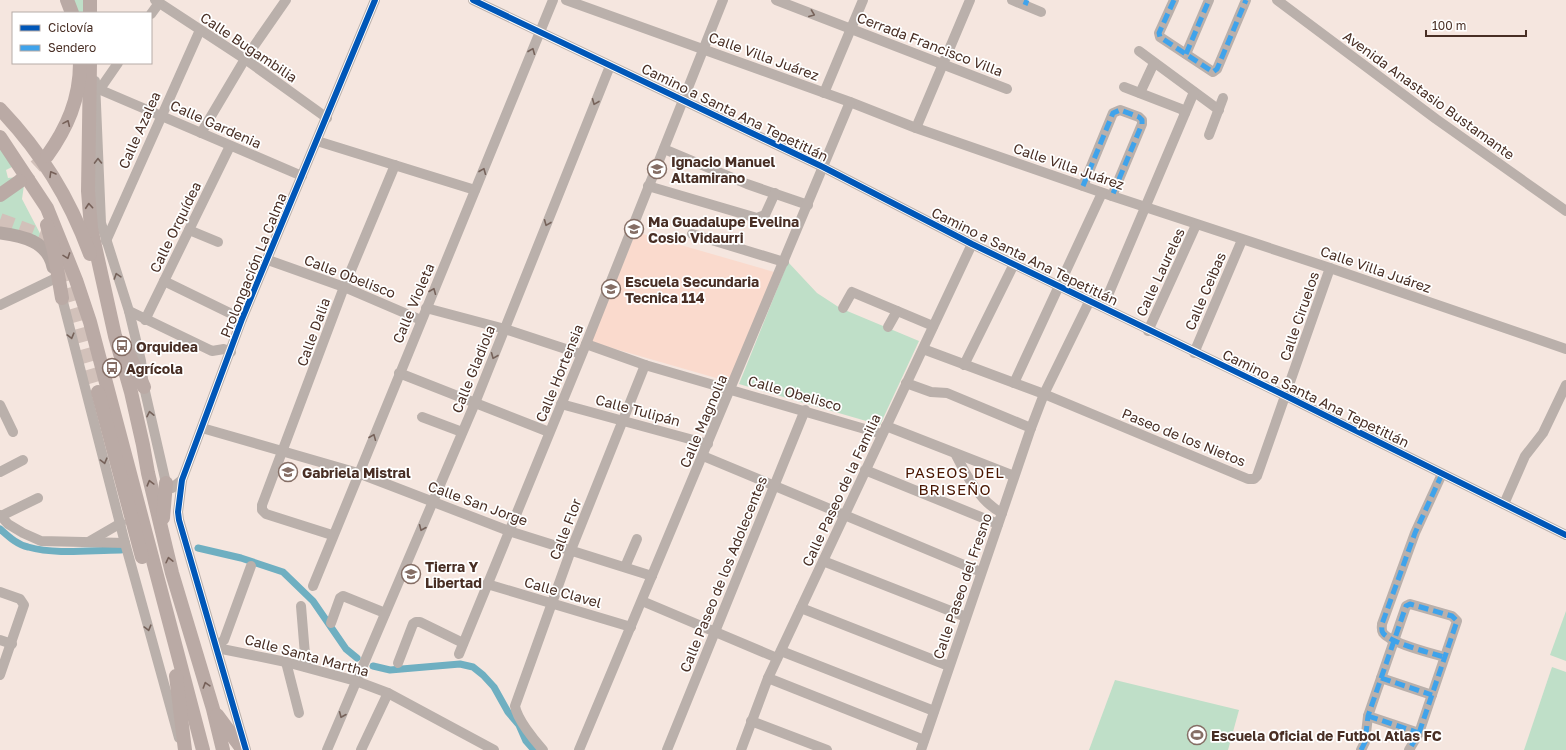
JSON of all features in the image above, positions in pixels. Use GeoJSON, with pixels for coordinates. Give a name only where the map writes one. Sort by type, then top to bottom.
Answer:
{"type":"FeatureCollection","features":[{"type":"Feature","properties":{"kind":"highway"},"geometry":{"type":"LineString","coordinates":[[67,0],[72,12]]}},
{"type":"Feature","properties":{"kind":"highway"},"geometry":{"type":"LineString","coordinates":[[90,0],[90,12]]}},
{"type":"Feature","properties":{"kind":"highway"},"geometry":{"type":"LineString","coordinates":[[47,156],[63,133],[73,108],[78,84],[86,64]]}},
{"type":"Feature","properties":{"kind":"highway"},"geometry":{"type":"LineString","coordinates":[[86,64],[88,191],[91,228],[110,313],[131,392],[148,473],[172,573],[213,709],[223,750]]}},
{"type":"Feature","properties":{"kind":"highway"},"geometry":{"type":"LineString","coordinates":[[0,109],[20,130],[46,164],[71,208],[89,252],[110,313],[118,325],[128,354],[144,387]]}},
{"type":"Feature","properties":{"kind":"highway"},"geometry":{"type":"LineString","coordinates":[[0,137],[47,208],[60,236],[90,322],[203,750]]}},
{"type":"Feature","properties":{"kind":"highway"},"geometry":{"type":"LineString","coordinates":[[0,195],[20,181]]}},
{"type":"Feature","properties":{"kind":"highway"},"geometry":{"type":"LineString","coordinates":[[38,194],[54,251],[62,298]]}},
{"type":"Feature","properties":{"kind":"highway"},"geometry":{"type":"LineString","coordinates":[[98,392],[198,750]]}},
{"type":"Feature","properties":{"kind":"highway"},"geometry":{"type":"LineString","coordinates":[[162,531],[168,485]]}},
{"type":"Feature","properties":{"kind":"highway"},"geometry":{"type":"LineString","coordinates":[[176,674],[184,750]]}},
{"type":"Feature","properties":{"kind":"highway"},"geometry":{"type":"LineString","coordinates":[[213,709],[242,750]]}},
{"type":"Feature","properties":{"kind":"main road"},"geometry":{"type":"LineString","coordinates":[[0,233],[23,237],[42,246],[48,252],[62,298]]}},
{"type":"Feature","properties":{"kind":"street"},"geometry":{"type":"LineString","coordinates":[[201,133],[246,59],[286,0]]}},
{"type":"Feature","properties":{"kind":"street","name":"Prolongación La Calma"},"geometry":{"type":"LineString","coordinates":[[246,750],[178,512],[182,480],[231,352],[242,319],[268,260],[375,0]]}},
{"type":"Feature","properties":{"kind":"street","name":"Camino a Santa Ana Tepetitlán"},"geometry":{"type":"LineString","coordinates":[[473,0],[823,167],[972,244],[1090,300],[1148,331],[1286,396],[1566,535]]}},
{"type":"Feature","properties":{"kind":"street","name":"Calle Violeta"},"geometry":{"type":"LineString","coordinates":[[312,586],[553,0]]}},
{"type":"Feature","properties":{"kind":"street","name":"Calle Villa Juárez"},"geometry":{"type":"LineString","coordinates":[[566,0],[850,102],[916,128],[1144,208],[1330,268],[1566,349]]}},
{"type":"Feature","properties":{"kind":"street","name":"Calle Hortensia"},"geometry":{"type":"LineString","coordinates":[[459,654],[560,404],[586,344],[723,0]]}},
{"type":"Feature","properties":{"kind":"street","name":"Cerrada Francisco Villa"},"geometry":{"type":"LineString","coordinates":[[776,0],[1008,89]]}},
{"type":"Feature","properties":{"kind":"street"},"geometry":{"type":"LineString","coordinates":[[824,93],[863,0]]}},
{"type":"Feature","properties":{"kind":"street"},"geometry":{"type":"LineString","coordinates":[[916,128],[970,0]]}},
{"type":"Feature","properties":{"kind":"street"},"geometry":{"type":"LineString","coordinates":[[1012,0],[1026,3],[1041,12]]}},
{"type":"Feature","properties":{"kind":"street"},"geometry":{"type":"LineString","coordinates":[[1174,0],[1159,35],[1210,71],[1216,71],[1246,0]]}},
{"type":"Feature","properties":{"kind":"street"},"geometry":{"type":"LineString","coordinates":[[1186,54],[1210,0]]}},
{"type":"Feature","properties":{"kind":"street","name":"Avenida Anastasio Bustamante"},"geometry":{"type":"LineString","coordinates":[[1277,0],[1436,119],[1566,211]]}},
{"type":"Feature","properties":{"kind":"street"},"geometry":{"type":"LineString","coordinates":[[152,12],[157,1]]}},
{"type":"Feature","properties":{"kind":"street","name":"Calle Bugambilia"},"geometry":{"type":"LineString","coordinates":[[157,1],[246,59],[327,118]]}},
{"type":"Feature","properties":{"kind":"street","name":"Calle Azalea"},"geometry":{"type":"LineString","coordinates":[[106,241],[200,30]]}},
{"type":"Feature","properties":{"kind":"street"},"geometry":{"type":"LineString","coordinates":[[1139,51],[1219,110]]}},
{"type":"Feature","properties":{"kind":"street"},"geometry":{"type":"LineString","coordinates":[[1140,93],[1154,63]]}},
{"type":"Feature","properties":{"kind":"street"},"geometry":{"type":"LineString","coordinates":[[86,64],[98,88],[99,203],[106,241],[129,311],[141,361],[144,387],[156,441],[168,485],[178,512]]}},
{"type":"Feature","properties":{"kind":"street"},"geometry":{"type":"LineString","coordinates":[[98,88],[117,64]]}},
{"type":"Feature","properties":{"kind":"street","name":"Calle Gladiola"},"geometry":{"type":"LineString","coordinates":[[327,750],[475,403],[610,66]]}},
{"type":"Feature","properties":{"kind":"street"},"geometry":{"type":"LineString","coordinates":[[1124,87],[1181,109],[1185,113]]}},
{"type":"Feature","properties":{"kind":"street","name":"Calle Gardenia"},"geometry":{"type":"LineString","coordinates":[[98,88],[302,176]]}},
{"type":"Feature","properties":{"kind":"street"},"geometry":{"type":"LineString","coordinates":[[1103,307],[1194,92]]}},
{"type":"Feature","properties":{"kind":"street"},"geometry":{"type":"LineString","coordinates":[[1209,135],[1223,98]]}},
{"type":"Feature","properties":{"kind":"street","name":"Calle Magnolia"},"geometry":{"type":"LineString","coordinates":[[579,750],[850,102]]}},
{"type":"Feature","properties":{"kind":"street"},"geometry":{"type":"LineString","coordinates":[[1014,383],[1060,286],[1142,124],[1142,120],[1139,117],[1120,110],[1113,113],[1083,186]]}},
{"type":"Feature","properties":{"kind":"street"},"geometry":{"type":"LineString","coordinates":[[317,141],[475,190]]}},
{"type":"Feature","properties":{"kind":"street","name":"Calle Orquídea"},"geometry":{"type":"LineString","coordinates":[[145,320],[230,146]]}},
{"type":"Feature","properties":{"kind":"street"},"geometry":{"type":"LineString","coordinates":[[664,149],[748,184],[808,205]]}},
{"type":"Feature","properties":{"kind":"street","name":"Calle Dalia"},"geometry":{"type":"LineString","coordinates":[[332,535],[266,514],[262,510],[344,287],[395,165]]}},
{"type":"Feature","properties":{"kind":"street"},"geometry":{"type":"LineString","coordinates":[[648,186],[757,218],[764,215],[775,193]]}},
{"type":"Feature","properties":{"kind":"street","name":"Calle Laureles"},"geometry":{"type":"LineString","coordinates":[[1148,331],[1196,225]]}},
{"type":"Feature","properties":{"kind":"street"},"geometry":{"type":"LineString","coordinates":[[189,230],[218,242]]}},
{"type":"Feature","properties":{"kind":"street"},"geometry":{"type":"LineString","coordinates":[[692,234],[784,262]]}},
{"type":"Feature","properties":{"kind":"street","name":"Calle Ceibas"},"geometry":{"type":"LineString","coordinates":[[1194,353],[1242,240]]}},
{"type":"Feature","properties":{"kind":"street","name":"Calle Paseo de la Familia"},"geometry":{"type":"LineString","coordinates":[[741,750],[768,678],[972,244]]}},
{"type":"Feature","properties":{"kind":"street","name":"Calle Obelisco"},"geometry":{"type":"LineString","coordinates":[[268,260],[344,287],[421,320]]}},
{"type":"Feature","properties":{"kind":"street"},"geometry":{"type":"LineString","coordinates":[[964,365],[1014,264]]}},
{"type":"Feature","properties":{"kind":"street","name":"Calle Ciruelos"},"geometry":{"type":"LineString","coordinates":[[1286,396],[1330,268]]}},
{"type":"Feature","properties":{"kind":"street"},"geometry":{"type":"LineString","coordinates":[[0,305],[56,278]]}},
{"type":"Feature","properties":{"kind":"street"},"geometry":{"type":"LineString","coordinates":[[164,281],[242,319]]}},
{"type":"Feature","properties":{"kind":"street"},"geometry":{"type":"LineString","coordinates":[[843,308],[852,292],[933,326]]}},
{"type":"Feature","properties":{"kind":"street"},"geometry":{"type":"LineString","coordinates":[[62,298],[168,703],[184,750]]}},
{"type":"Feature","properties":{"kind":"street","name":"Calle Paseo del Fresno"},"geometry":{"type":"LineString","coordinates":[[922,745],[1031,428],[1044,394],[1090,300]]}},
{"type":"Feature","properties":{"kind":"street"},"geometry":{"type":"LineString","coordinates":[[426,308],[505,329],[581,354]]}},
{"type":"Feature","properties":{"kind":"street"},"geometry":{"type":"LineString","coordinates":[[129,311],[212,351],[224,349],[231,352]]}},
{"type":"Feature","properties":{"kind":"street"},"geometry":{"type":"LineString","coordinates":[[888,327],[897,311]]}},
{"type":"Feature","properties":{"kind":"street","name":"Calle Obelisco"},"geometry":{"type":"LineString","coordinates":[[586,344],[645,365],[805,410],[884,430],[956,454],[1014,476]]}},
{"type":"Feature","properties":{"kind":"street","name":"Paseo de los Nietos"},"geometry":{"type":"LineString","coordinates":[[923,349],[1044,394],[1251,479],[1257,476],[1286,396]]}},
{"type":"Feature","properties":{"kind":"street","name":"Calle Flor"},"geometry":{"type":"LineString","coordinates":[[543,750],[531,736],[515,706],[571,550],[645,365]]}},
{"type":"Feature","properties":{"kind":"street"},"geometry":{"type":"LineString","coordinates":[[399,373],[549,432]]}},
{"type":"Feature","properties":{"kind":"street"},"geometry":{"type":"LineString","coordinates":[[906,383],[931,392],[947,393],[1031,428]]}},
{"type":"Feature","properties":{"kind":"street"},"geometry":{"type":"LineString","coordinates":[[1504,504],[1525,456],[1543,433],[1566,385]]}},
{"type":"Feature","properties":{"kind":"street","name":"Calle Tulipán"},"geometry":{"type":"LineString","coordinates":[[560,404],[708,444]]}},
{"type":"Feature","properties":{"kind":"street"},"geometry":{"type":"LineString","coordinates":[[0,405],[12,432]]}},
{"type":"Feature","properties":{"kind":"street","name":"Calle Paseo de los Adolecentes"},"geometry":{"type":"LineString","coordinates":[[667,750],[805,410]]}},
{"type":"Feature","properties":{"kind":"street"},"geometry":{"type":"LineString","coordinates":[[422,418],[462,432]]}},
{"type":"Feature","properties":{"kind":"street","name":"Calle San Jorge"},"geometry":{"type":"LineString","coordinates":[[202,428],[358,473],[509,531],[652,576]]}},
{"type":"Feature","properties":{"kind":"street"},"geometry":{"type":"LineString","coordinates":[[956,454],[971,482],[993,509],[1002,514]]}},
{"type":"Feature","properties":{"kind":"street"},"geometry":{"type":"LineString","coordinates":[[703,456],[981,572]]}},
{"type":"Feature","properties":{"kind":"street"},"geometry":{"type":"LineString","coordinates":[[0,472],[23,460]]}},
{"type":"Feature","properties":{"kind":"street"},"geometry":{"type":"LineString","coordinates":[[865,470],[998,524]]}},
{"type":"Feature","properties":{"kind":"street"},"geometry":{"type":"LineString","coordinates":[[1442,474],[1415,533],[1382,624],[1383,634],[1394,640],[1444,657]]}},
{"type":"Feature","properties":{"kind":"street"},"geometry":{"type":"LineString","coordinates":[[168,485],[175,487],[182,480]]}},
{"type":"Feature","properties":{"kind":"street"},"geometry":{"type":"LineString","coordinates":[[38,498],[0,515],[8,524],[22,533],[41,541],[125,543]]}},
{"type":"Feature","properties":{"kind":"street"},"geometry":{"type":"LineString","coordinates":[[90,541],[121,523]]}},
{"type":"Feature","properties":{"kind":"street"},"geometry":{"type":"LineString","coordinates":[[625,567],[637,539]]}},
{"type":"Feature","properties":{"kind":"street"},"geometry":{"type":"LineString","coordinates":[[823,561],[966,617]]}},
{"type":"Feature","properties":{"kind":"street"},"geometry":{"type":"LineString","coordinates":[[217,647],[224,640],[251,566]]}},
{"type":"Feature","properties":{"kind":"street","name":"Calle Clavel"},"geometry":{"type":"LineString","coordinates":[[487,584],[552,602],[631,627]]}},
{"type":"Feature","properties":{"kind":"street"},"geometry":{"type":"LineString","coordinates":[[0,592],[20,599],[24,605],[12,644],[0,675]]}},
{"type":"Feature","properties":{"kind":"street"},"geometry":{"type":"LineString","coordinates":[[331,623],[340,598],[343,596],[385,613]]}},
{"type":"Feature","properties":{"kind":"street"},"geometry":{"type":"LineString","coordinates":[[642,602],[714,632],[934,711]]}},
{"type":"Feature","properties":{"kind":"street"},"geometry":{"type":"LineString","coordinates":[[1360,750],[1365,742],[1368,716],[1408,604],[1452,616],[1456,618],[1457,623],[1418,733],[1409,750]]}},
{"type":"Feature","properties":{"kind":"street"},"geometry":{"type":"LineString","coordinates":[[301,606],[306,668]]}},
{"type":"Feature","properties":{"kind":"street"},"geometry":{"type":"LineString","coordinates":[[801,608],[949,666]]}},
{"type":"Feature","properties":{"kind":"street"},"geometry":{"type":"LineString","coordinates":[[398,663],[413,624],[416,622],[420,622],[463,643]]}},
{"type":"Feature","properties":{"kind":"street"},"geometry":{"type":"LineString","coordinates":[[0,640],[12,644]]}},
{"type":"Feature","properties":{"kind":"street","name":"Calle Santa Martha"},"geometry":{"type":"LineString","coordinates":[[217,647],[286,662],[356,681],[388,693],[494,750]]}},
{"type":"Feature","properties":{"kind":"street"},"geometry":{"type":"LineString","coordinates":[[286,662],[300,713]]}},
{"type":"Feature","properties":{"kind":"street"},"geometry":{"type":"LineString","coordinates":[[768,678],[922,745]]}},
{"type":"Feature","properties":{"kind":"street"},"geometry":{"type":"LineString","coordinates":[[1381,678],[1432,695]]}},
{"type":"Feature","properties":{"kind":"street"},"geometry":{"type":"LineString","coordinates":[[361,750],[388,693]]}},
{"type":"Feature","properties":{"kind":"street"},"geometry":{"type":"LineString","coordinates":[[1368,716],[1418,733]]}},
{"type":"Feature","properties":{"kind":"street"},"geometry":{"type":"LineString","coordinates":[[751,721],[799,745],[827,750]]}},
{"type":"Feature","properties":{"kind":"shaded area"},"geometry":{"type":"Polygon","coordinates":[[[636,232],[774,272],[730,382],[591,342],[636,232]]]}},
{"type":"Feature","properties":{"kind":"green space"},"geometry":{"type":"Polygon","coordinates":[[[71,0],[86,0],[85,12],[76,12],[71,0]]]}},
{"type":"Feature","properties":{"kind":"green space"},"geometry":{"type":"Polygon","coordinates":[[[0,148],[14,166],[6,170],[8,178],[18,177],[0,189],[0,148]]]}},
{"type":"Feature","properties":{"kind":"green space"},"geometry":{"type":"Polygon","coordinates":[[[24,185],[22,199],[45,243],[30,233],[0,227],[0,198],[24,185]]]}},
{"type":"Feature","properties":{"kind":"green space"},"geometry":{"type":"Polygon","coordinates":[[[788,262],[817,293],[840,308],[919,341],[880,425],[739,384],[788,262]]]}},
{"type":"Feature","properties":{"kind":"green space"},"geometry":{"type":"Polygon","coordinates":[[[1566,611],[1566,661],[1550,655],[1566,611]]]}},
{"type":"Feature","properties":{"kind":"green space"},"geometry":{"type":"Polygon","coordinates":[[[1552,667],[1566,672],[1566,750],[1524,750],[1552,667]]]}},
{"type":"Feature","properties":{"kind":"green space"},"geometry":{"type":"Polygon","coordinates":[[[1115,680],[1239,710],[1228,750],[1089,750],[1115,680]]]}},
{"type":"Feature","properties":{"kind":"waterway"},"geometry":{"type":"LineString","coordinates":[[0,529],[20,544],[39,549],[74,552],[121,550]]}},
{"type":"Feature","properties":{"kind":"waterway"},"geometry":{"type":"LineString","coordinates":[[198,548],[241,558],[283,572],[313,601],[346,649],[357,658]]}},
{"type":"Feature","properties":{"kind":"waterway"},"geometry":{"type":"LineString","coordinates":[[373,666],[390,670],[460,664],[473,667],[494,687],[508,712],[519,725],[526,741],[534,750]]}},
{"type":"Feature","properties":{"kind":"tunnel"},"geometry":{"type":"LineString","coordinates":[[20,181],[47,156]]}},
{"type":"Feature","properties":{"kind":"tunnel"},"geometry":{"type":"LineString","coordinates":[[0,220],[40,235],[57,250],[98,392]]}},
{"type":"Feature","properties":{"kind":"marked path"},"geometry":{"type":"LineString","coordinates":[[1025,5],[1027,0]]}},
{"type":"Feature","properties":{"kind":"marked path"},"geometry":{"type":"LineString","coordinates":[[1174,0],[1159,33],[1160,37],[1213,72],[1217,69],[1246,0]]}},
{"type":"Feature","properties":{"kind":"marked path"},"geometry":{"type":"LineString","coordinates":[[1186,54],[1209,0]]}},
{"type":"Feature","properties":{"kind":"marked path"},"geometry":{"type":"LineString","coordinates":[[1083,186],[1113,113],[1120,110],[1139,117],[1142,120],[1142,124],[1112,196]]}},
{"type":"Feature","properties":{"kind":"marked path"},"geometry":{"type":"LineString","coordinates":[[1442,474],[1415,533],[1382,624],[1382,631],[1387,637],[1394,640],[1444,657]]}},
{"type":"Feature","properties":{"kind":"marked path"},"geometry":{"type":"LineString","coordinates":[[1361,750],[1365,742],[1368,716],[1406,606],[1410,604],[1452,616],[1457,621],[1419,733],[1409,750]]}},
{"type":"Feature","properties":{"kind":"marked path"},"geometry":{"type":"LineString","coordinates":[[1381,678],[1432,695]]}},
{"type":"Feature","properties":{"kind":"marked path"},"geometry":{"type":"LineString","coordinates":[[1368,716],[1419,733]]}},
{"type":"Feature","properties":{"kind":"cycle path"},"geometry":{"type":"LineString","coordinates":[[246,750],[179,520],[178,512],[182,480],[242,319],[375,0]]}},
{"type":"Feature","properties":{"kind":"cycle path"},"geometry":{"type":"LineString","coordinates":[[473,0],[823,167],[972,244],[1286,396],[1566,535]]}},
{"type":"Feature","properties":{"kind":"place","name":"Ignacio Manuel Altamirano"},"geometry":{"type":"Point","coordinates":[657,169]}},
{"type":"Feature","properties":{"kind":"place","name":"Ma Guadalupe Evelina Cosio Vidaurri"},"geometry":{"type":"Point","coordinates":[634,229]}},
{"type":"Feature","properties":{"kind":"place","name":"Escuela Secundaria Tecnica 114"},"geometry":{"type":"Point","coordinates":[611,289]}},
{"type":"Feature","properties":{"kind":"place","name":"Orquidea"},"geometry":{"type":"Point","coordinates":[122,346]}},
{"type":"Feature","properties":{"kind":"place","name":"Agrícola"},"geometry":{"type":"Point","coordinates":[112,368]}},
{"type":"Feature","properties":{"kind":"place","name":"Gabriela Mistral"},"geometry":{"type":"Point","coordinates":[288,472]}},
{"type":"Feature","properties":{"kind":"place","name":"Tierra Y Libertad"},"geometry":{"type":"Point","coordinates":[411,574]}},
{"type":"Feature","properties":{"kind":"place","name":"Escuela Oficial de Futbol Atlas FC"},"geometry":{"type":"Point","coordinates":[1197,735]}},
{"type":"Feature","properties":{"kind":"district","name":"PASEOS DEL BRISEÑO"},"geometry":{"type":"Point","coordinates":[955,480]}}]}
